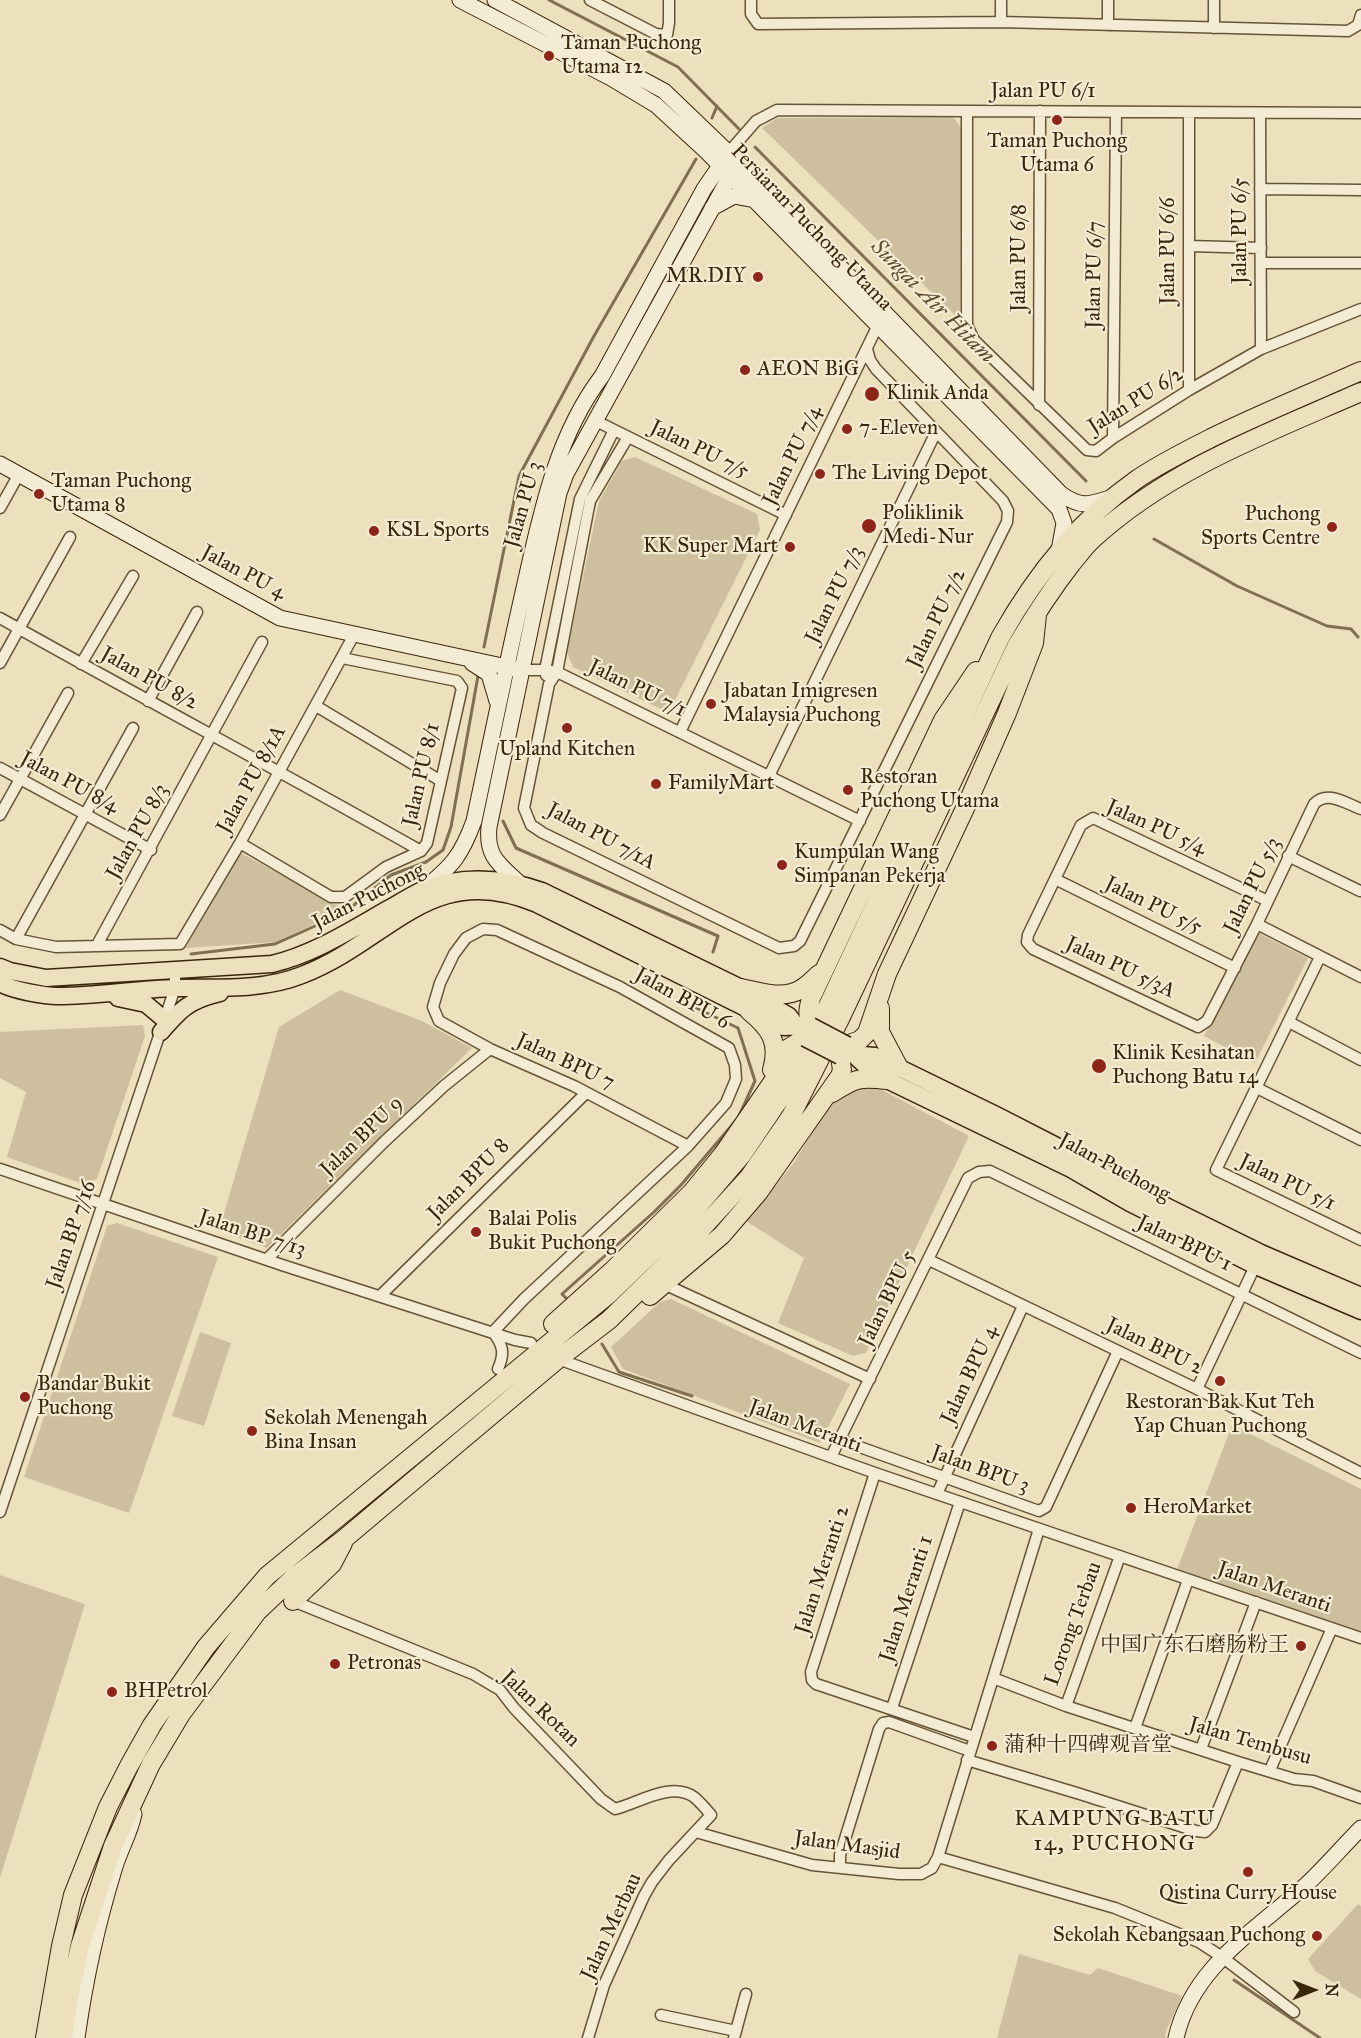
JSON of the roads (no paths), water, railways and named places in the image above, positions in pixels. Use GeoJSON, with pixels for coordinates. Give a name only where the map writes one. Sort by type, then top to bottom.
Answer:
{"type":"FeatureCollection","features":[{"type":"Feature","properties":{"kind":"highway"},"geometry":{"type":"LineString","coordinates":[[45,2038],[61,1946],[73,1895],[108,1807],[152,1725],[206,1647],[267,1576],[609,1294],[687,1219],[742,1155],[781,1097],[825,1012],[1000,638],[1025,596],[1058,552],[1082,526],[1136,480],[1188,450],[1257,416],[1361,371]]}},
{"type":"Feature","properties":{"kind":"highway"},"geometry":{"type":"LineString","coordinates":[[63,2038],[68,2001],[80,1946],[112,1846],[151,1764],[181,1714],[257,1612],[294,1576],[344,1539],[558,1359],[609,1320],[695,1236],[749,1177],[791,1116],[845,1008],[1016,647],[1038,611],[1092,540],[1137,502],[1188,472],[1245,443],[1361,392]]}},
{"type":"Feature","properties":{"kind":"highway"},"geometry":{"type":"LineString","coordinates":[[609,1320],[647,1299],[722,1235],[758,1193],[840,1076],[846,1051],[867,1033],[887,974],[1007,713],[1035,643],[1038,611]]}},
{"type":"Feature","properties":{"kind":"highway"},"geometry":{"type":"LineString","coordinates":[[416,1451],[498,1369],[614,1270],[692,1192],[723,1154],[776,1077],[787,1049],[805,1030],[808,1008],[944,720],[968,681],[1000,638]]}},
{"type":"Feature","properties":{"kind":"highway"},"geometry":{"type":"LineString","coordinates":[[741,988],[769,994],[786,994],[801,990],[828,966]]}},
{"type":"Feature","properties":{"kind":"highway"},"geometry":{"type":"LineString","coordinates":[[825,1097],[852,1080],[893,1074],[880,1032],[879,1013],[887,974]]}},
{"type":"Feature","properties":{"kind":"highway"},"geometry":{"type":"LineString","coordinates":[[749,1011],[764,1024],[773,1039],[775,1050],[764,1094]]}},
{"type":"Feature","properties":{"kind":"highway"},"geometry":{"type":"LineString","coordinates":[[293,1601],[332,1564],[341,1550],[344,1539]]}},
{"type":"Feature","properties":{"kind":"main road","name":"Jalan Puchong"},"geometry":{"type":"LineString","coordinates":[[0,967],[46,978],[272,964],[293,959],[346,934],[424,889],[475,879],[495,879],[519,883],[542,891],[614,935],[749,1011],[784,1027],[805,1030]]}},
{"type":"Feature","properties":{"kind":"main road","name":"Jalan Puchong"},"geometry":{"type":"LineString","coordinates":[[0,984],[55,996],[264,984],[300,976],[336,960],[411,909],[430,900],[473,891],[492,891],[514,895],[741,988],[789,1016],[805,1030],[846,1051],[867,1067],[893,1074],[995,1123],[1078,1157],[1258,1259],[1361,1311]]}},
{"type":"Feature","properties":{"kind":"main road"},"geometry":{"type":"LineString","coordinates":[[79,995],[127,998],[146,1004],[163,1026],[180,1009],[207,996],[264,984]]}},
{"type":"Feature","properties":{"kind":"main road","name":"Jalan Puchong"},"geometry":{"type":"LineString","coordinates":[[1258,1259],[1361,1296]]}},
{"type":"Feature","properties":{"kind":"street","name":"Persiaran Puchong Utama"},"geometry":{"type":"LineString","coordinates":[[459,0],[611,78],[656,105],[706,151],[731,160],[755,200],[1059,509],[1064,524],[1058,552]]}},
{"type":"Feature","properties":{"kind":"street","name":"Persiaran Puchong Utama"},"geometry":{"type":"LineString","coordinates":[[495,0],[664,91],[1061,494],[1074,503],[1090,505],[1119,495]]}},
{"type":"Feature","properties":{"kind":"street"},"geometry":{"type":"LineString","coordinates":[[593,1],[656,34],[667,35],[669,0]]}},
{"type":"Feature","properties":{"kind":"street"},"geometry":{"type":"LineString","coordinates":[[751,0],[751,14],[758,24],[1001,22],[1348,31],[1358,25],[1361,15]]}},
{"type":"Feature","properties":{"kind":"street"},"geometry":{"type":"LineString","coordinates":[[1001,0],[1001,22]]}},
{"type":"Feature","properties":{"kind":"street"},"geometry":{"type":"LineString","coordinates":[[1108,0],[1108,25]]}},
{"type":"Feature","properties":{"kind":"street"},"geometry":{"type":"LineString","coordinates":[[1214,0],[1214,28]]}},
{"type":"Feature","properties":{"kind":"street","name":"Jalan PU 6/1"},"geometry":{"type":"LineString","coordinates":[[731,160],[756,121],[777,110],[1361,113]]}},
{"type":"Feature","properties":{"kind":"street","name":"Jalan PU 6/2"},"geometry":{"type":"LineString","coordinates":[[967,111],[967,325],[974,340],[1087,450],[1096,451],[1189,390],[1261,349],[1361,309]]}},
{"type":"Feature","properties":{"kind":"street","name":"Jalan PU 6/8"},"geometry":{"type":"LineString","coordinates":[[1039,405],[1040,111]]}},
{"type":"Feature","properties":{"kind":"street","name":"Jalan PU 6/7"},"geometry":{"type":"LineString","coordinates":[[1113,438],[1116,112]]}},
{"type":"Feature","properties":{"kind":"street","name":"Jalan PU 6/6"},"geometry":{"type":"LineString","coordinates":[[1189,113],[1189,390]]}},
{"type":"Feature","properties":{"kind":"street","name":"Jalan PU 6/5"},"geometry":{"type":"LineString","coordinates":[[1260,113],[1261,349]]}},
{"type":"Feature","properties":{"kind":"street"},"geometry":{"type":"LineString","coordinates":[[704,189],[708,172],[706,151]]}},
{"type":"Feature","properties":{"kind":"street","name":"Jalan PU 3"},"geometry":{"type":"LineString","coordinates":[[424,889],[450,868],[460,854],[474,821],[506,667],[548,487],[555,468],[584,403],[602,376],[704,189],[731,160]]}},
{"type":"Feature","properties":{"kind":"street","name":"Jalan PU 3"},"geometry":{"type":"LineString","coordinates":[[519,883],[498,864],[488,842],[489,827],[559,493],[566,474],[712,208],[731,160]]}},
{"type":"Feature","properties":{"kind":"street"},"geometry":{"type":"LineString","coordinates":[[1260,189],[1361,190]]}},
{"type":"Feature","properties":{"kind":"street"},"geometry":{"type":"LineString","coordinates":[[712,208],[734,196],[755,200]]}},
{"type":"Feature","properties":{"kind":"street"},"geometry":{"type":"LineString","coordinates":[[1189,246],[1261,248]]}},
{"type":"Feature","properties":{"kind":"street"},"geometry":{"type":"LineString","coordinates":[[1261,263],[1361,263]]}},
{"type":"Feature","properties":{"kind":"street","name":"Jalan PU 7/4"},"geometry":{"type":"LineString","coordinates":[[680,732],[878,325]]}},
{"type":"Feature","properties":{"kind":"street","name":"Jalan PU 7/2"},"geometry":{"type":"LineString","coordinates":[[860,821],[1007,522],[1008,511],[1003,501],[876,369],[867,349]]}},
{"type":"Feature","properties":{"kind":"street"},"geometry":{"type":"LineString","coordinates":[[856,370],[867,366],[876,369]]}},
{"type":"Feature","properties":{"kind":"street"},"geometry":{"type":"LineString","coordinates":[[596,421],[590,403],[602,376]]}},
{"type":"Feature","properties":{"kind":"street"},"geometry":{"type":"LineString","coordinates":[[555,468],[580,426],[589,419],[596,421]]}},
{"type":"Feature","properties":{"kind":"street","name":"Jalan PU 7/5"},"geometry":{"type":"LineString","coordinates":[[596,421],[786,515]]}},
{"type":"Feature","properties":{"kind":"street"},"geometry":{"type":"LineString","coordinates":[[549,684],[545,670],[580,499],[614,430]]}},
{"type":"Feature","properties":{"kind":"street","name":"Jalan PU 7/3"},"geometry":{"type":"LineString","coordinates":[[769,776],[936,432]]}},
{"type":"Feature","properties":{"kind":"street","name":"Jalan PU 7/1A"},"geometry":{"type":"LineString","coordinates":[[628,437],[590,501],[557,672],[549,684],[524,808],[531,825],[543,833],[779,948],[794,945],[800,941],[860,821]]}},
{"type":"Feature","properties":{"kind":"street","name":"Jalan PU 4"},"geometry":{"type":"LineString","coordinates":[[0,464],[280,618],[523,670]]}},
{"type":"Feature","properties":{"kind":"street"},"geometry":{"type":"LineString","coordinates":[[0,508],[19,474]]}},
{"type":"Feature","properties":{"kind":"street"},"geometry":{"type":"LineString","coordinates":[[0,663],[70,537]]}},
{"type":"Feature","properties":{"kind":"street"},"geometry":{"type":"LineString","coordinates":[[81,664],[133,576]]}},
{"type":"Feature","properties":{"kind":"street"},"geometry":{"type":"LineString","coordinates":[[148,701],[197,612]]}},
{"type":"Feature","properties":{"kind":"street","name":"Jalan PU 8/2"},"geometry":{"type":"LineString","coordinates":[[0,618],[421,851]]}},
{"type":"Feature","properties":{"kind":"street"},"geometry":{"type":"LineString","coordinates":[[464,658],[489,657],[496,654],[503,647],[516,624]]}},
{"type":"Feature","properties":{"kind":"street","name":"Jalan PU 8/1A"},"geometry":{"type":"LineString","coordinates":[[97,945],[180,944],[240,843],[355,633]]}},
{"type":"Feature","properties":{"kind":"street","name":"Jalan PU 8/3"},"geometry":{"type":"LineString","coordinates":[[97,945],[151,850],[262,642]]}},
{"type":"Feature","properties":{"kind":"street","name":"Jalan PU 8/1"},"geometry":{"type":"LineString","coordinates":[[240,843],[331,897],[345,897],[386,867],[421,851],[426,843],[462,688],[457,681],[342,658]]}},
{"type":"Feature","properties":{"kind":"street"},"geometry":{"type":"LineString","coordinates":[[464,658],[489,674],[498,707]]}},
{"type":"Feature","properties":{"kind":"street","name":"Jalan PU 7/1"},"geometry":{"type":"LineString","coordinates":[[523,670],[557,672],[860,821]]}},
{"type":"Feature","properties":{"kind":"street"},"geometry":{"type":"LineString","coordinates":[[0,815],[68,693]]}},
{"type":"Feature","properties":{"kind":"street"},"geometry":{"type":"LineString","coordinates":[[315,706],[441,781]]}},
{"type":"Feature","properties":{"kind":"street"},"geometry":{"type":"LineString","coordinates":[[16,939],[134,728]]}},
{"type":"Feature","properties":{"kind":"street","name":"Jalan PU 8/4"},"geometry":{"type":"LineString","coordinates":[[0,768],[151,850]]}},
{"type":"Feature","properties":{"kind":"street","name":"Jalan PU 5/3"},"geometry":{"type":"LineString","coordinates":[[1198,1027],[1207,1021],[1235,968],[1314,804],[1320,798],[1328,796],[1361,809]]}},
{"type":"Feature","properties":{"kind":"street","name":"Jalan PU 5/4"},"geometry":{"type":"LineString","coordinates":[[1027,942],[1028,935],[1081,825],[1093,818],[1268,901]]}},
{"type":"Feature","properties":{"kind":"street"},"geometry":{"type":"LineString","coordinates":[[1288,856],[1360,891]]}},
{"type":"Feature","properties":{"kind":"street","name":"Jalan PU 5/5"},"geometry":{"type":"LineString","coordinates":[[1055,879],[1235,968]]}},
{"type":"Feature","properties":{"kind":"street"},"geometry":{"type":"LineString","coordinates":[[1257,924],[1361,976]]}},
{"type":"Feature","properties":{"kind":"street","name":"Jalan BPU 6"},"geometry":{"type":"LineString","coordinates":[[433,1007],[440,982],[454,954],[466,938],[483,929],[497,930],[620,987],[729,1048],[735,1065],[736,1079],[726,1103],[688,1146],[524,1299],[493,1332]]}},
{"type":"Feature","properties":{"kind":"street"},"geometry":{"type":"LineString","coordinates":[[0,930],[16,939],[56,947],[97,945]]}},
{"type":"Feature","properties":{"kind":"street","name":"Jalan PU 5/3A"},"geometry":{"type":"LineString","coordinates":[[1027,942],[1033,948],[1198,1027]]}},
{"type":"Feature","properties":{"kind":"street","name":"Jalan PU 5/1"},"geometry":{"type":"LineString","coordinates":[[1320,957],[1216,1170],[1361,1240]]}},
{"type":"Feature","properties":{"kind":"street","name":"Jalan BP 7/16"},"geometry":{"type":"LineString","coordinates":[[0,1512],[163,1026],[175,988],[175,970]]}},
{"type":"Feature","properties":{"kind":"street","name":"Jalan BPU 7"},"geometry":{"type":"LineString","coordinates":[[433,1007],[439,1021],[490,1049],[586,1093],[688,1146]]}},
{"type":"Feature","properties":{"kind":"street"},"geometry":{"type":"LineString","coordinates":[[1289,1022],[1361,1060]]}},
{"type":"Feature","properties":{"kind":"street","name":"Jalan BPU 9"},"geometry":{"type":"LineString","coordinates":[[267,1259],[393,1133],[444,1086],[490,1049]]}},
{"type":"Feature","properties":{"kind":"street"},"geometry":{"type":"LineString","coordinates":[[1257,1088],[1361,1140]]}},
{"type":"Feature","properties":{"kind":"street","name":"Jalan BPU 8"},"geometry":{"type":"LineString","coordinates":[[380,1296],[586,1093]]}},
{"type":"Feature","properties":{"kind":"street","name":"Jalan BP 7/13"},"geometry":{"type":"LineString","coordinates":[[0,1169],[267,1259],[515,1340],[531,1343]]}},
{"type":"Feature","properties":{"kind":"street","name":"Jalan BPU 5"},"geometry":{"type":"LineString","coordinates":[[831,1457],[968,1178],[979,1172],[990,1171]]}},
{"type":"Feature","properties":{"kind":"street","name":"Jalan BPU 1"},"geometry":{"type":"LineString","coordinates":[[990,1171],[1361,1353]]}},
{"type":"Feature","properties":{"kind":"street"},"geometry":{"type":"LineString","coordinates":[[1197,1389],[1258,1259]]}},
{"type":"Feature","properties":{"kind":"street","name":"Jalan BPU 2"},"geometry":{"type":"LineString","coordinates":[[929,1260],[1197,1389],[1361,1473]]}},
{"type":"Feature","properties":{"kind":"street"},"geometry":{"type":"LineString","coordinates":[[686,1266],[689,1295]]}},
{"type":"Feature","properties":{"kind":"street"},"geometry":{"type":"LineString","coordinates":[[663,1284],[870,1379]]}},
{"type":"Feature","properties":{"kind":"street","name":"Jalan BPU 4"},"geometry":{"type":"LineString","coordinates":[[937,1494],[1023,1306]]}},
{"type":"Feature","properties":{"kind":"street"},"geometry":{"type":"LineString","coordinates":[[493,1332],[502,1343],[503,1351],[498,1369]]}},
{"type":"Feature","properties":{"kind":"street","name":"Jalan BPU 3"},"geometry":{"type":"LineString","coordinates":[[840,1440],[1039,1511],[1046,1507],[1118,1351]]}},
{"type":"Feature","properties":{"kind":"street","name":"Jalan Meranti"},"geometry":{"type":"LineString","coordinates":[[558,1359],[875,1473],[1361,1638]]}},
{"type":"Feature","properties":{"kind":"street","name":"Jalan Meranti 2"},"geometry":{"type":"LineString","coordinates":[[875,1473],[811,1672],[812,1680],[816,1684],[892,1708]]}},
{"type":"Feature","properties":{"kind":"street","name":"Jalan Meranti 1"},"geometry":{"type":"LineString","coordinates":[[892,1708],[960,1502]]}},
{"type":"Feature","properties":{"kind":"street"},"geometry":{"type":"LineString","coordinates":[[1039,1529],[938,1857],[1115,1908],[1198,1942],[1222,1957],[1294,2012]]}},
{"type":"Feature","properties":{"kind":"street","name":"Lorong Terbau"},"geometry":{"type":"LineString","coordinates":[[1066,1706],[1120,1556]]}},
{"type":"Feature","properties":{"kind":"street"},"geometry":{"type":"LineString","coordinates":[[1135,1728],[1188,1580]]}},
{"type":"Feature","properties":{"kind":"street","name":"Jalan Rotan"},"geometry":{"type":"LineString","coordinates":[[293,1601],[472,1674],[500,1690],[514,1708],[601,1799],[615,1809],[663,1792],[678,1791],[694,1797],[711,1815]]}},
{"type":"Feature","properties":{"kind":"street"},"geometry":{"type":"LineString","coordinates":[[1201,1749],[1256,1602]]}},
{"type":"Feature","properties":{"kind":"street"},"geometry":{"type":"LineString","coordinates":[[1270,1770],[1332,1628]]}},
{"type":"Feature","properties":{"kind":"street","name":"Jalan Tembusu"},"geometry":{"type":"LineString","coordinates":[[993,1678],[1066,1706],[1238,1762],[1294,1779],[1313,1781],[1361,1798]]}},
{"type":"Feature","properties":{"kind":"street"},"geometry":{"type":"LineString","coordinates":[[892,1708],[975,1737]]}},
{"type":"Feature","properties":{"kind":"street"},"geometry":{"type":"LineString","coordinates":[[840,1868],[840,1856],[883,1723],[888,1722],[969,1756],[1080,1794],[1205,1832],[1212,1825],[1238,1762]]}},
{"type":"Feature","properties":{"kind":"street"},"geometry":{"type":"LineString","coordinates":[[76,2038],[92,1953],[114,1867],[130,1830],[138,1793]]}},
{"type":"Feature","properties":{"kind":"street","name":"Jalan Merbau"},"geometry":{"type":"LineString","coordinates":[[588,2038],[604,1985],[644,1896],[669,1860],[711,1815]]}},
{"type":"Feature","properties":{"kind":"street"},"geometry":{"type":"LineString","coordinates":[[1176,2038],[1188,2002],[1222,1957],[1308,1882],[1361,1828]]}},
{"type":"Feature","properties":{"kind":"street","name":"Jalan Masjid"},"geometry":{"type":"LineString","coordinates":[[696,1832],[812,1865],[840,1868],[921,1874],[932,1868],[938,1857]]}},
{"type":"Feature","properties":{"kind":"street"},"geometry":{"type":"LineString","coordinates":[[661,2015],[735,2034],[746,1994]]}},
{"type":"Feature","properties":{"kind":"waterway","name":"Sungai Air Hitam"},"geometry":{"type":"LineString","coordinates":[[549,0],[678,67],[739,129]]}},
{"type":"Feature","properties":{"kind":"waterway"},"geometry":{"type":"LineString","coordinates":[[712,118],[717,106]]}},
{"type":"Feature","properties":{"kind":"waterway","name":"Sungai Air Hitam"},"geometry":{"type":"LineString","coordinates":[[755,147],[1086,481]]}},
{"type":"Feature","properties":{"kind":"waterway"},"geometry":{"type":"LineString","coordinates":[[484,647],[519,476],[594,336],[696,159]]}},
{"type":"Feature","properties":{"kind":"waterway","name":"Sungai Air Hitam"},"geometry":{"type":"LineString","coordinates":[[1154,539],[1237,586],[1327,626],[1351,629],[1358,637]]}},
{"type":"Feature","properties":{"kind":"waterway"},"geometry":{"type":"LineString","coordinates":[[191,954],[275,944],[344,913],[391,875],[426,862],[443,850],[451,827],[478,676]]}},
{"type":"Feature","properties":{"kind":"waterway"},"geometry":{"type":"LineString","coordinates":[[503,821],[516,848],[718,936],[713,952]]}},
{"type":"Feature","properties":{"kind":"waterway"},"geometry":{"type":"LineString","coordinates":[[568,1300],[562,1294],[681,1185],[738,1118],[755,1081],[738,1028],[690,1005]]}},
{"type":"Feature","properties":{"kind":"waterway"},"geometry":{"type":"LineString","coordinates":[[602,1344],[619,1372],[692,1396]]}},
{"type":"Feature","properties":{"kind":"waterway","name":"Sungai Air Hitam"},"geometry":{"type":"LineString","coordinates":[[1234,1980],[1320,2038]]}},
{"type":"Feature","properties":{"kind":"place","name":"Taman Puchong Utama 12"},"geometry":{"type":"Point","coordinates":[549,56]}},
{"type":"Feature","properties":{"kind":"place","name":"Taman Puchong Utama 6"},"geometry":{"type":"Point","coordinates":[1057,120]}},
{"type":"Feature","properties":{"kind":"place","name":"MR.DIY"},"geometry":{"type":"Point","coordinates":[758,277]}},
{"type":"Feature","properties":{"kind":"place","name":"AEON BiG"},"geometry":{"type":"Point","coordinates":[745,370]}},
{"type":"Feature","properties":{"kind":"place","name":"Klinik Anda"},"geometry":{"type":"Point","coordinates":[872,394]}},
{"type":"Feature","properties":{"kind":"place","name":"7-Eleven"},"geometry":{"type":"Point","coordinates":[847,429]}},
{"type":"Feature","properties":{"kind":"place","name":"The Living Depot"},"geometry":{"type":"Point","coordinates":[820,474]}},
{"type":"Feature","properties":{"kind":"place","name":"Taman Puchong Utama 8"},"geometry":{"type":"Point","coordinates":[39,494]}},
{"type":"Feature","properties":{"kind":"place","name":"Poliklinik Medi-Nur"},"geometry":{"type":"Point","coordinates":[869,526]}},
{"type":"Feature","properties":{"kind":"place","name":"Puchong Sports Centre"},"geometry":{"type":"Point","coordinates":[1332,527]}},
{"type":"Feature","properties":{"kind":"place","name":"KSL Sports"},"geometry":{"type":"Point","coordinates":[374,531]}},
{"type":"Feature","properties":{"kind":"place","name":"KK Super Mart"},"geometry":{"type":"Point","coordinates":[790,547]}},
{"type":"Feature","properties":{"kind":"place","name":"Jabatan Imigresen Malaysia Puchong"},"geometry":{"type":"Point","coordinates":[711,704]}},
{"type":"Feature","properties":{"kind":"place","name":"Upland Kitchen"},"geometry":{"type":"Point","coordinates":[567,728]}},
{"type":"Feature","properties":{"kind":"place","name":"FamilyMart"},"geometry":{"type":"Point","coordinates":[656,784]}},
{"type":"Feature","properties":{"kind":"place","name":"Restoran Puchong Utama"},"geometry":{"type":"Point","coordinates":[848,790]}},
{"type":"Feature","properties":{"kind":"place","name":"Kumpulan Wang Simpanan Pekerja"},"geometry":{"type":"Point","coordinates":[782,865]}},
{"type":"Feature","properties":{"kind":"place","name":"Klinik Kesihatan Puchong Batu 14"},"geometry":{"type":"Point","coordinates":[1099,1066]}},
{"type":"Feature","properties":{"kind":"place","name":"Balai Polis Bukit Puchong"},"geometry":{"type":"Point","coordinates":[476,1232]}},
{"type":"Feature","properties":{"kind":"place","name":"Restoran Bak Kut Teh Yap Chuan Puchong"},"geometry":{"type":"Point","coordinates":[1220,1381]}},
{"type":"Feature","properties":{"kind":"place","name":"Bandar Bukit Puchong"},"geometry":{"type":"Point","coordinates":[25,1397]}},
{"type":"Feature","properties":{"kind":"place","name":"Sekolah Menengah Bina Insan"},"geometry":{"type":"Point","coordinates":[252,1431]}},
{"type":"Feature","properties":{"kind":"place","name":"HeroMarket"},"geometry":{"type":"Point","coordinates":[1131,1508]}},
{"type":"Feature","properties":{"kind":"place","name":"中国广东石磨肠粉王"},"geometry":{"type":"Point","coordinates":[1301,1646]}},
{"type":"Feature","properties":{"kind":"place","name":"Petronas"},"geometry":{"type":"Point","coordinates":[335,1664]}},
{"type":"Feature","properties":{"kind":"place","name":"BHPetrol"},"geometry":{"type":"Point","coordinates":[112,1692]}},
{"type":"Feature","properties":{"kind":"place","name":"蒲种十四碑观音堂"},"geometry":{"type":"Point","coordinates":[992,1746]}},
{"type":"Feature","properties":{"kind":"place","name":"Qistina Curry House"},"geometry":{"type":"Point","coordinates":[1248,1872]}},
{"type":"Feature","properties":{"kind":"place","name":"Sekolah Kebangsaan Puchong"},"geometry":{"type":"Point","coordinates":[1317,1936]}},
{"type":"Feature","properties":{"kind":"district","name":"KAMPUNG BATU 14, PUCHONG"},"geometry":{"type":"Point","coordinates":[1115,1832]}}]}
